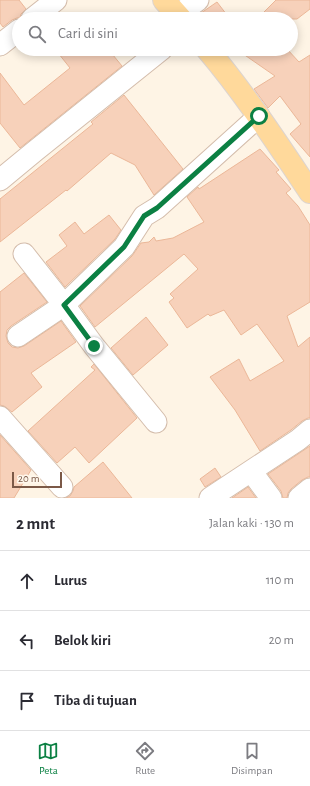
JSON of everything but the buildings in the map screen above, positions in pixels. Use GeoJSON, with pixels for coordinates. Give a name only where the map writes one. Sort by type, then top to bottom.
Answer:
{"type":"FeatureCollection","features":[{"type":"Feature","properties":{"kind":"main road"},"geometry":{"type":"LineString","coordinates":[[213,56],[259,116],[310,192]]}},
{"type":"Feature","properties":{"kind":"street"},"geometry":{"type":"LineString","coordinates":[[41,12],[56,0]]}},
{"type":"Feature","properties":{"kind":"street"},"geometry":{"type":"LineString","coordinates":[[174,11],[198,0]]}},
{"type":"Feature","properties":{"kind":"street"},"geometry":{"type":"LineString","coordinates":[[0,45],[12,36]]}},
{"type":"Feature","properties":{"kind":"street"},"geometry":{"type":"LineString","coordinates":[[0,180],[153,56]]}},
{"type":"Feature","properties":{"kind":"street"},"geometry":{"type":"LineString","coordinates":[[18,336],[64,305],[124,247],[144,216],[157,208],[259,116]]}},
{"type":"Feature","properties":{"kind":"street"},"geometry":{"type":"LineString","coordinates":[[24,254],[94,346],[156,422]]}},
{"type":"Feature","properties":{"kind":"street"},"geometry":{"type":"LineString","coordinates":[[0,417],[62,487]]}},
{"type":"Feature","properties":{"kind":"street"},"geometry":{"type":"LineString","coordinates":[[210,498],[298,440],[310,430]]}},
{"type":"Feature","properties":{"kind":"street"},"geometry":{"type":"LineString","coordinates":[[251,471],[271,498]]}},
{"type":"Feature","properties":{"kind":"street"},"geometry":{"type":"LineString","coordinates":[[299,498],[310,489]]}},
{"type":"Feature","properties":{"kind":"route"},"geometry":{"type":"LineString","coordinates":[[94,346],[64,305],[124,247],[144,216],[157,208],[259,116]]}}]}
